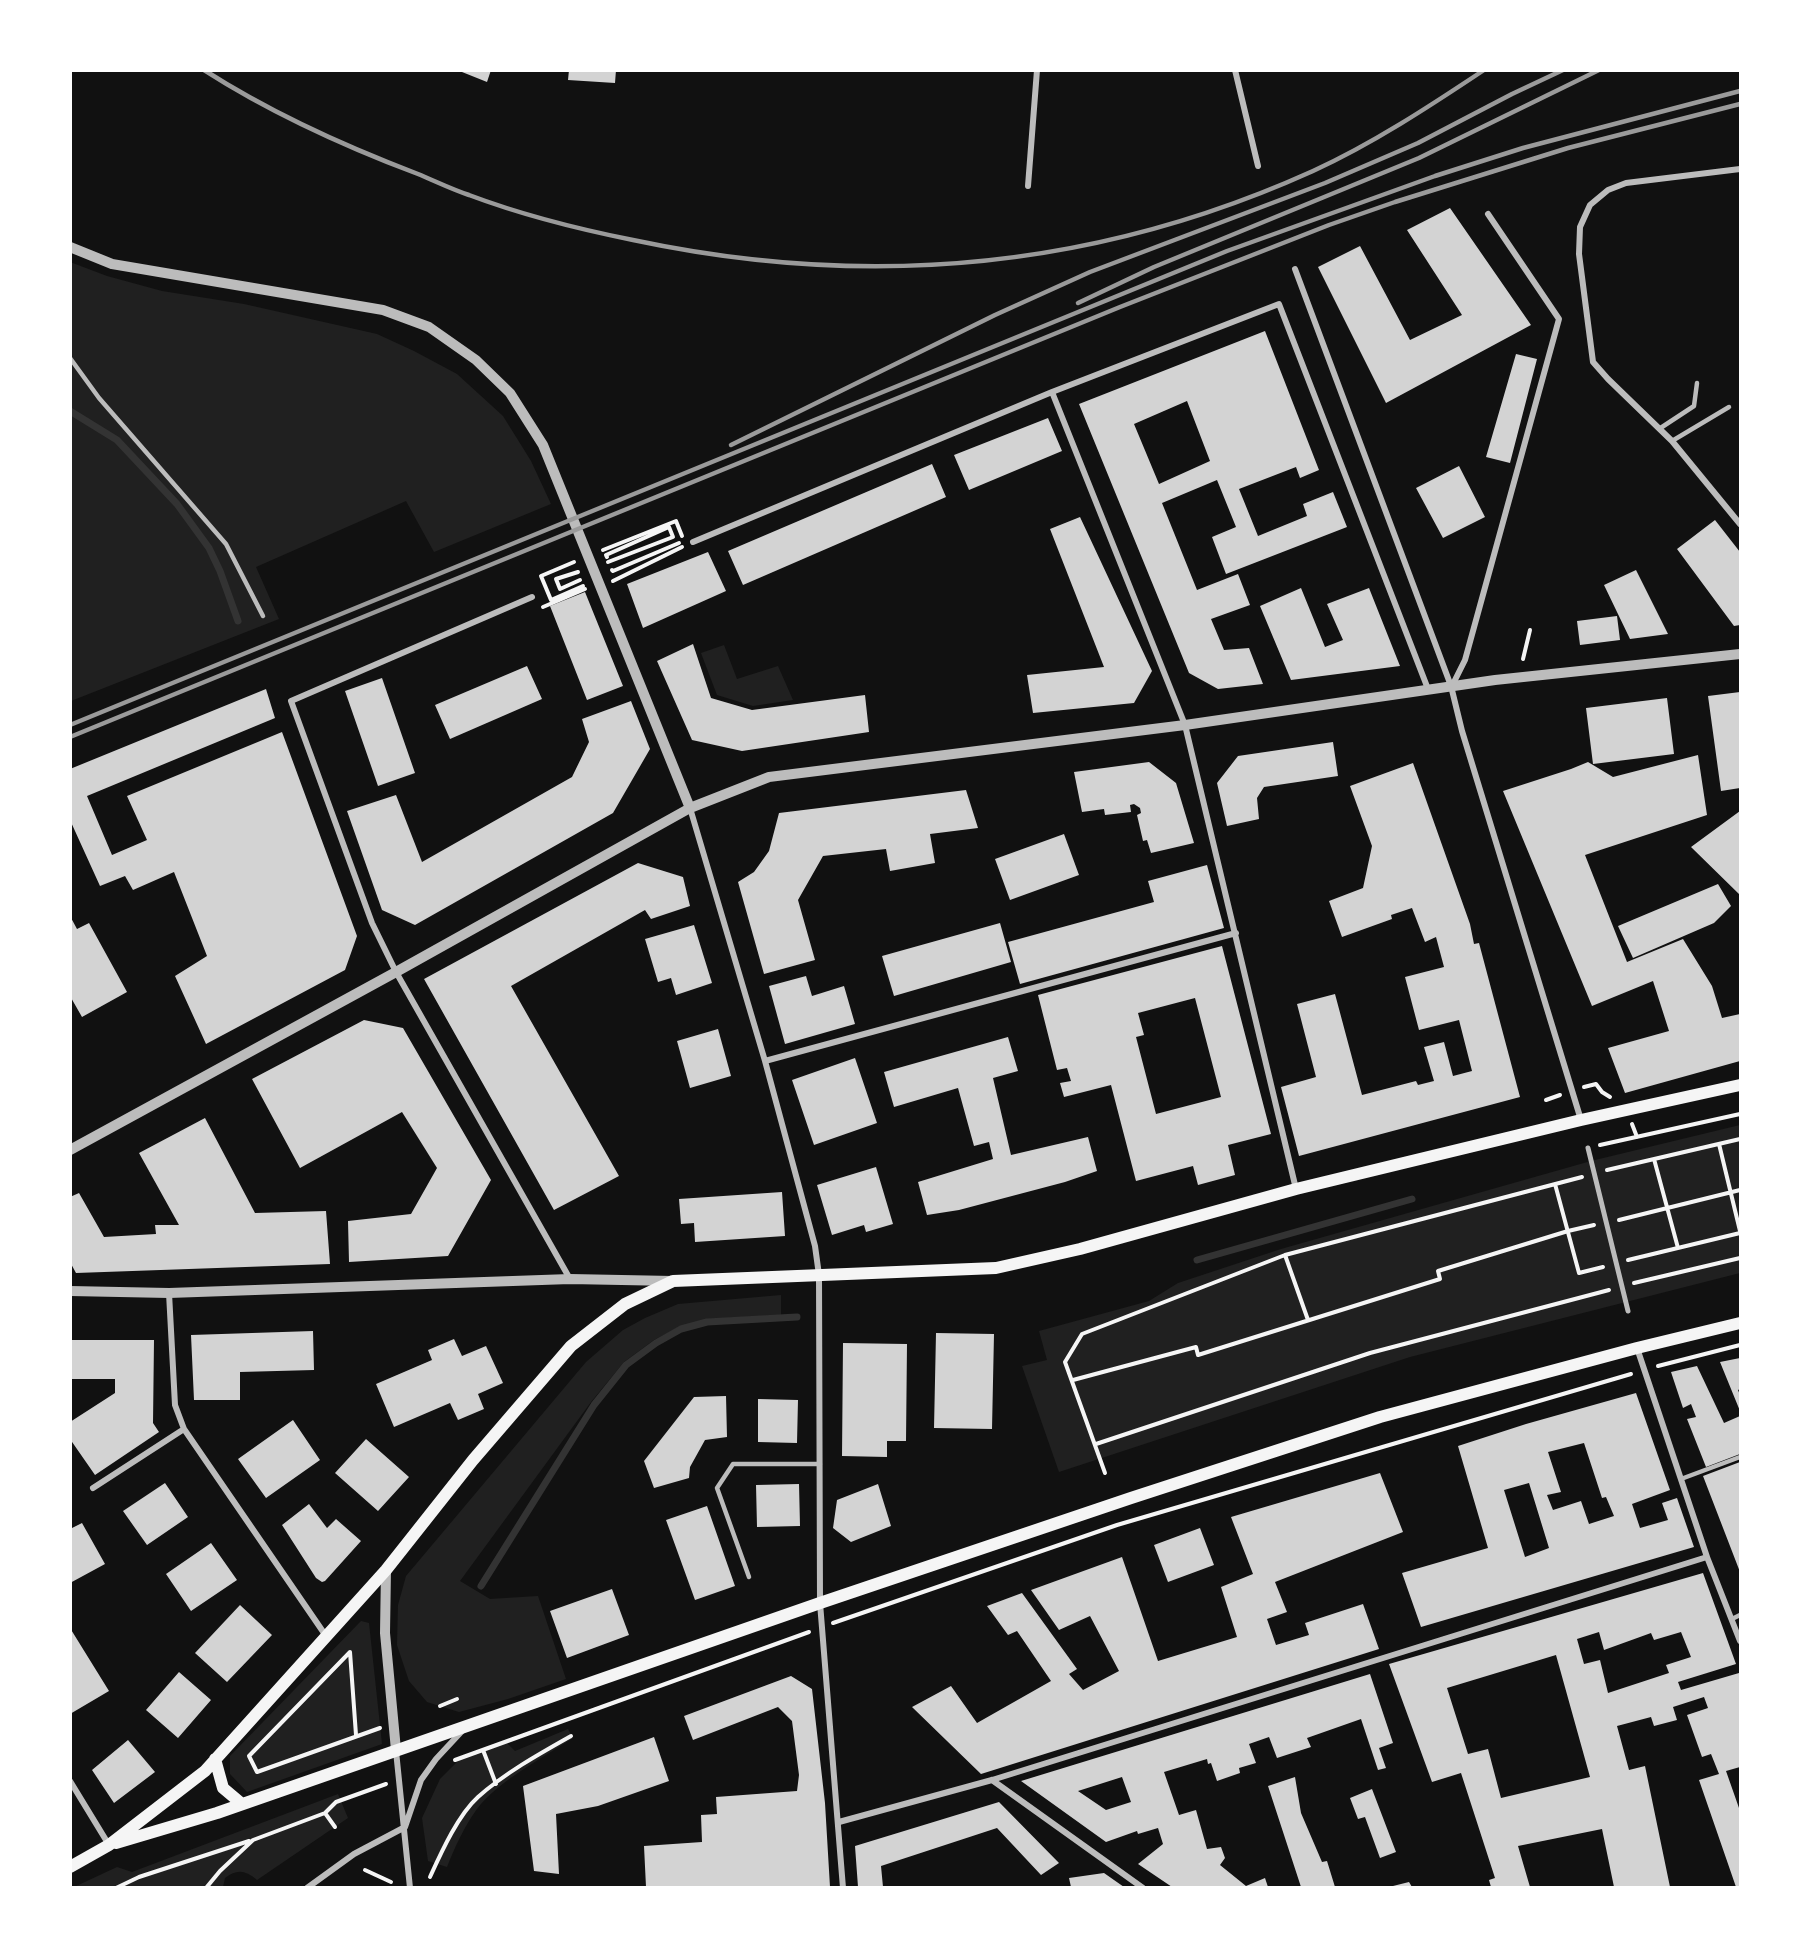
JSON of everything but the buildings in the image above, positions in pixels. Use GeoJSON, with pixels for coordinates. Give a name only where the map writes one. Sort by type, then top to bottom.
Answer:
{"type":"FeatureCollection","features":[{"type":"Feature","properties":{"kind":"main road"},"geometry":{"type":"LineString","coordinates":[[70,1867],[109,1845],[205,1771],[386,1570],[473,1460],[571,1346],[625,1304],[673,1281],[996,1268],[1080,1249],[1296,1189],[1581,1120],[1740,1085]]}},
{"type":"Feature","properties":{"kind":"main road"},"geometry":{"type":"LineString","coordinates":[[109,1845],[242,1804],[1131,1498],[1380,1417],[1637,1348],[1740,1323]]}},
{"type":"Feature","properties":{"kind":"main road"},"geometry":{"type":"LineString","coordinates":[[215,1759],[223,1788],[242,1804]]}},
{"type":"Feature","properties":{"kind":"street"},"geometry":{"type":"LineString","coordinates":[[1028,186],[1037,70]]}},
{"type":"Feature","properties":{"kind":"street"},"geometry":{"type":"LineString","coordinates":[[1235,70],[1258,166]]}},
{"type":"Feature","properties":{"kind":"street"},"geometry":{"type":"LineString","coordinates":[[1740,169],[1626,183],[1608,190],[1590,205],[1580,227],[1579,254],[1593,362],[1672,441],[1740,524]]}},
{"type":"Feature","properties":{"kind":"street"},"geometry":{"type":"LineString","coordinates":[[1451,686],[1465,660],[1558,319],[1488,214]]}},
{"type":"Feature","properties":{"kind":"street"},"geometry":{"type":"LineString","coordinates":[[70,248],[112,264],[383,310],[429,327],[476,360],[510,393],[543,445],[690,808],[765,1061],[814,1246],[819,1275],[820,1604],[843,1887]]}},
{"type":"Feature","properties":{"kind":"street"},"geometry":{"type":"LineString","coordinates":[[1295,269],[1451,686],[1462,731],[1581,1120]]}},
{"type":"Feature","properties":{"kind":"street"},"geometry":{"type":"LineString","coordinates":[[693,542],[1052,392],[1279,304],[1428,689]]}},
{"type":"Feature","properties":{"kind":"street"},"geometry":{"type":"LineString","coordinates":[[1052,392],[1185,725],[1296,1189]]}},
{"type":"Feature","properties":{"kind":"street"},"geometry":{"type":"LineString","coordinates":[[532,597],[291,700],[372,922],[396,972],[570,1279]]}},
{"type":"Feature","properties":{"kind":"street"},"geometry":{"type":"LineString","coordinates":[[70,1150],[690,808],[770,777],[1185,725],[1507,678],[1740,654]]}},
{"type":"Feature","properties":{"kind":"street"},"geometry":{"type":"LineString","coordinates":[[765,1061],[1236,933]]}},
{"type":"Feature","properties":{"kind":"street"},"geometry":{"type":"LineString","coordinates":[[1588,1148],[1628,1311]]}},
{"type":"Feature","properties":{"kind":"street"},"geometry":{"type":"LineString","coordinates":[[70,1291],[169,1293],[570,1279],[673,1281]]}},
{"type":"Feature","properties":{"kind":"street"},"geometry":{"type":"LineString","coordinates":[[169,1293],[175,1405],[184,1429],[326,1636]]}},
{"type":"Feature","properties":{"kind":"street"},"geometry":{"type":"LineString","coordinates":[[1637,1348],[1707,1557],[1740,1641]]}},
{"type":"Feature","properties":{"kind":"street"},"geometry":{"type":"LineString","coordinates":[[93,1488],[184,1429]]}},
{"type":"Feature","properties":{"kind":"street"},"geometry":{"type":"LineString","coordinates":[[839,1822],[992,1780],[1707,1557]]}},
{"type":"Feature","properties":{"kind":"street"},"geometry":{"type":"LineString","coordinates":[[386,1570],[386,1633],[411,1887]]}},
{"type":"Feature","properties":{"kind":"street"},"geometry":{"type":"LineString","coordinates":[[307,1887],[354,1854],[405,1827],[421,1780],[436,1759],[466,1728]]}},
{"type":"Feature","properties":{"kind":"street"},"geometry":{"type":"LineString","coordinates":[[992,1780],[1143,1887]]}},
{"type":"Feature","properties":{"kind":"street"},"geometry":{"type":"LineString","coordinates":[[70,1782],[109,1845]]}},
{"type":"Feature","properties":{"kind":"lane"},"geometry":{"type":"LineString","coordinates":[[70,358],[99,398],[226,544],[263,616]]}},
{"type":"Feature","properties":{"kind":"lane"},"geometry":{"type":"LineString","coordinates":[[1659,429],[1694,406],[1697,383]]}},
{"type":"Feature","properties":{"kind":"lane"},"geometry":{"type":"LineString","coordinates":[[1672,441],[1729,407]]}},
{"type":"Feature","properties":{"kind":"lane"},"geometry":{"type":"LineString","coordinates":[[1681,1479],[1740,1457]]}},
{"type":"Feature","properties":{"kind":"lane"},"geometry":{"type":"LineString","coordinates":[[749,1577],[717,1488],[733,1464],[820,1464]]}},
{"type":"Feature","properties":{"kind":"lane"},"geometry":{"type":"LineString","coordinates":[[1732,1618],[1740,1615]]}},
{"type":"Feature","properties":{"kind":"path"},"geometry":{"type":"LineString","coordinates":[[599,551],[676,521],[684,540],[613,571]]}},
{"type":"Feature","properties":{"kind":"path"},"geometry":{"type":"LineString","coordinates":[[583,558],[541,576],[551,600],[586,585],[583,578],[560,589],[556,579],[592,568],[673,537],[669,527],[606,555]]}},
{"type":"Feature","properties":{"kind":"path"},"geometry":{"type":"LineString","coordinates":[[617,592],[613,581],[693,542]]}},
{"type":"Feature","properties":{"kind":"path"},"geometry":{"type":"LineString","coordinates":[[532,597],[538,609],[587,588]]}},
{"type":"Feature","properties":{"kind":"path"},"geometry":{"type":"LineString","coordinates":[[1522,659],[1530,630]]}},
{"type":"Feature","properties":{"kind":"path"},"geometry":{"type":"LineString","coordinates":[[1596,1084],[1602,1092],[1613,1098]]}},
{"type":"Feature","properties":{"kind":"path"},"geometry":{"type":"LineString","coordinates":[[1588,1148],[1740,1114]]}},
{"type":"Feature","properties":{"kind":"path"},"geometry":{"type":"LineString","coordinates":[[1105,1473],[1065,1362],[1082,1334],[1285,1255],[1594,1173],[1740,1139]]}},
{"type":"Feature","properties":{"kind":"path"},"geometry":{"type":"LineString","coordinates":[[1719,1144],[1740,1231]]}},
{"type":"Feature","properties":{"kind":"path"},"geometry":{"type":"LineString","coordinates":[[1654,1159],[1678,1248]]}},
{"type":"Feature","properties":{"kind":"path"},"geometry":{"type":"LineString","coordinates":[[1073,1380],[1196,1347],[1198,1354],[1440,1279],[1438,1271],[1568,1232],[1740,1190]]}},
{"type":"Feature","properties":{"kind":"path"},"geometry":{"type":"LineString","coordinates":[[1285,1255],[1308,1320]]}},
{"type":"Feature","properties":{"kind":"path"},"geometry":{"type":"LineString","coordinates":[[1096,1444],[1370,1353],[1622,1286],[1740,1258]]}},
{"type":"Feature","properties":{"kind":"path"},"geometry":{"type":"LineString","coordinates":[[429,1769],[822,1627],[1117,1525],[1644,1370],[1740,1345]]}},
{"type":"Feature","properties":{"kind":"path"},"geometry":{"type":"LineString","coordinates":[[346,1646],[350,1652],[356,1736]]}},
{"type":"Feature","properties":{"kind":"path"},"geometry":{"type":"LineString","coordinates":[[350,1652],[249,1756],[256,1772],[380,1728]]}},
{"type":"Feature","properties":{"kind":"path"},"geometry":{"type":"LineString","coordinates":[[440,1706],[457,1699]]}},
{"type":"Feature","properties":{"kind":"path"},"geometry":{"type":"LineString","coordinates":[[430,1877],[444,1847],[476,1798],[532,1758],[571,1736]]}},
{"type":"Feature","properties":{"kind":"path"},"geometry":{"type":"LineString","coordinates":[[483,1750],[496,1784]]}},
{"type":"Feature","properties":{"kind":"path"},"geometry":{"type":"LineString","coordinates":[[116,1887],[325,1813],[336,1803],[400,1780]]}},
{"type":"Feature","properties":{"kind":"path"},"geometry":{"type":"LineString","coordinates":[[325,1813],[335,1827]]}},
{"type":"Feature","properties":{"kind":"path"},"geometry":{"type":"LineString","coordinates":[[206,1887],[253,1840]]}},
{"type":"Feature","properties":{"kind":"path"},"geometry":{"type":"LineString","coordinates":[[365,1870],[391,1882]]}},
{"type":"Feature","properties":{"kind":"shaded area"},"geometry":{"type":"Polygon","coordinates":[[[70,262],[107,276],[162,291],[244,304],[377,334],[414,351],[457,374],[503,416],[531,461],[551,504],[434,552],[406,501],[256,567],[279,619],[71,701],[70,262]]]}},
{"type":"Feature","properties":{"kind":"shaded area"},"geometry":{"type":"Polygon","coordinates":[[[724,645],[737,679],[778,666],[793,700],[753,706],[717,695],[701,653],[724,645]]]}},
{"type":"Feature","properties":{"kind":"shaded area"},"geometry":{"type":"Polygon","coordinates":[[[1740,1125],[1740,1273],[1410,1357],[1059,1472],[1022,1366],[1047,1360],[1039,1331],[1149,1301],[1178,1283],[1281,1249],[1591,1161],[1740,1125]]]}},
{"type":"Feature","properties":{"kind":"shaded area"},"geometry":{"type":"Polygon","coordinates":[[[781,1295],[781,1315],[708,1319],[681,1326],[654,1340],[624,1362],[591,1402],[460,1581],[490,1599],[538,1596],[566,1679],[508,1699],[459,1712],[427,1702],[409,1681],[397,1645],[398,1605],[406,1576],[586,1362],[623,1330],[678,1304],[781,1295]]]}},
{"type":"Feature","properties":{"kind":"shaded area"},"geometry":{"type":"Polygon","coordinates":[[[361,1621],[369,1623],[382,1744],[247,1792],[230,1774],[230,1756],[361,1621]]]}},
{"type":"Feature","properties":{"kind":"shaded area"},"geometry":{"type":"Polygon","coordinates":[[[568,1729],[573,1738],[522,1770],[497,1789],[477,1809],[447,1867],[428,1861],[422,1818],[440,1779],[460,1759],[504,1740],[515,1751],[568,1729]]]}},
{"type":"Feature","properties":{"kind":"shaded area"},"geometry":{"type":"Polygon","coordinates":[[[338,1794],[348,1818],[257,1880],[241,1872],[233,1873],[225,1878],[223,1887],[72,1888],[117,1867],[132,1872],[338,1794]]]}},
{"type":"Feature","properties":{"kind":"waterway"},"geometry":{"type":"LineString","coordinates":[[70,411],[117,440],[177,504],[209,548],[238,621]]}},
{"type":"Feature","properties":{"kind":"waterway"},"geometry":{"type":"LineString","coordinates":[[1197,1260],[1412,1199]]}},
{"type":"Feature","properties":{"kind":"waterway"},"geometry":{"type":"LineString","coordinates":[[481,1586],[594,1405],[626,1365],[656,1343],[681,1329],[707,1322],[797,1317]]}},
{"type":"Feature","properties":{"kind":"railway"},"geometry":{"type":"LineString","coordinates":[[204,70],[255,100],[335,140],[456,190],[530,215],[612,236],[721,255],[808,264],[894,266],[979,261],[1064,250],[1147,231],[1231,204],[1313,171],[1357,149],[1422,111],[1484,70]]}},
{"type":"Feature","properties":{"kind":"railway"},"geometry":{"type":"LineString","coordinates":[[731,445],[995,315],[1090,272],[1325,183],[1418,143],[1563,70]]}},
{"type":"Feature","properties":{"kind":"railway"},"geometry":{"type":"LineString","coordinates":[[1078,303],[1154,267],[1419,158],[1599,70]]}},
{"type":"Feature","properties":{"kind":"railway"},"geometry":{"type":"LineString","coordinates":[[70,725],[1227,251],[1435,176],[1523,148],[1740,91]]}},
{"type":"Feature","properties":{"kind":"railway"},"geometry":{"type":"LineString","coordinates":[[70,737],[1120,307],[1329,225],[1568,148],[1740,104]]}}]}
